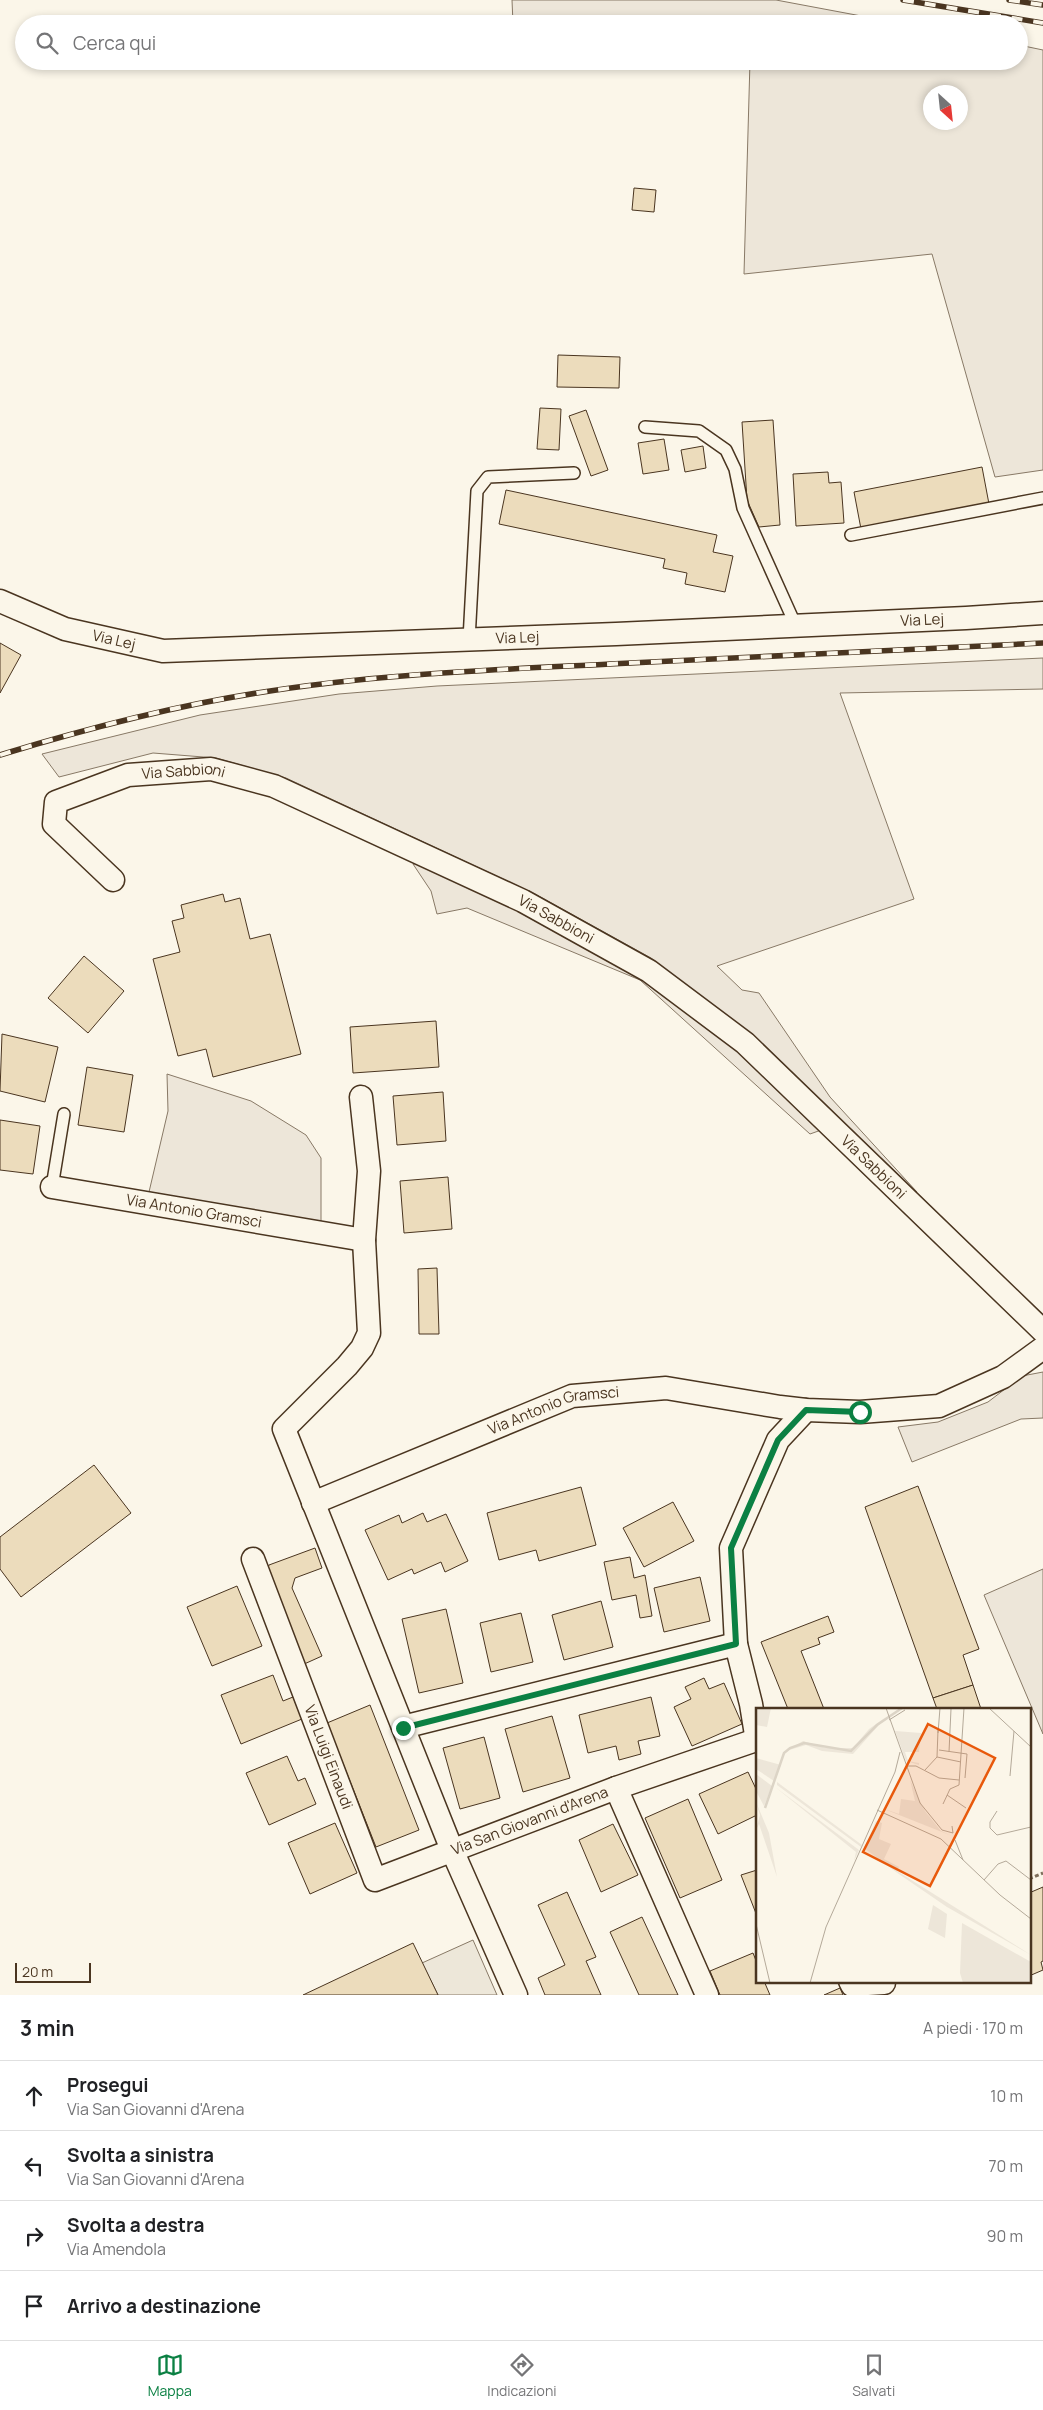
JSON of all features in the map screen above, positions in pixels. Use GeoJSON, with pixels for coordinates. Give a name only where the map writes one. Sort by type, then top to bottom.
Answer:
{"type":"FeatureCollection","features":[{"type":"Feature","properties":{"kind":"street","name":"Via Lej"},"geometry":{"type":"LineString","coordinates":[[0,602],[65,629],[163,651],[796,626],[1043,613]]}},
{"type":"Feature","properties":{"kind":"street","name":"Via Sabbioni"},"geometry":{"type":"LineString","coordinates":[[113,880],[54,824],[56,802],[128,775],[211,769],[274,786],[523,901],[649,971],[745,1043],[1043,1331]]}},
{"type":"Feature","properties":{"kind":"street"},"geometry":{"type":"LineString","coordinates":[[361,1097],[369,1171],[364,1240],[369,1333],[362,1348],[347,1366],[284,1429],[452,1850]]}},
{"type":"Feature","properties":{"kind":"street","name":"Via Antonio Gramsci"},"geometry":{"type":"LineString","coordinates":[[52,1187],[364,1240]]}},
{"type":"Feature","properties":{"kind":"street"},"geometry":{"type":"LineString","coordinates":[[806,1410],[860,1412],[939,1406],[1003,1377],[1043,1348]]}},
{"type":"Feature","properties":{"kind":"street","name":"Via Antonio Gramsci"},"geometry":{"type":"LineString","coordinates":[[313,1502],[572,1396],[666,1388],[780,1408],[806,1410]]}},
{"type":"Feature","properties":{"kind":"street","name":"Via San Giovanni d'Arena"},"geometry":{"type":"LineString","coordinates":[[516,1995],[452,1850],[616,1788],[756,1740],[736,1644],[731,1548],[778,1440],[806,1410]]}},
{"type":"Feature","properties":{"kind":"street","name":"Via Luigi Einaudi"},"geometry":{"type":"LineString","coordinates":[[253,1559],[376,1880],[452,1850]]}},
{"type":"Feature","properties":{"kind":"street"},"geometry":{"type":"LineString","coordinates":[[403,1728],[736,1644]]}},
{"type":"Feature","properties":{"kind":"street","name":"Via San Giovanni d'Arena"},"geometry":{"type":"LineString","coordinates":[[616,1788],[707,1995]]}},
{"type":"Feature","properties":{"kind":"street"},"geometry":{"type":"LineString","coordinates":[[850,1982],[852,1985],[886,1987]]}},
{"type":"Feature","properties":{"kind":"lane"},"geometry":{"type":"LineString","coordinates":[[645,427],[699,431],[726,450],[735,469],[743,508],[796,626]]}},
{"type":"Feature","properties":{"kind":"lane"},"geometry":{"type":"LineString","coordinates":[[469,640],[477,491],[488,477],[574,473]]}},
{"type":"Feature","properties":{"kind":"lane"},"geometry":{"type":"LineString","coordinates":[[851,535],[1043,498]]}},
{"type":"Feature","properties":{"kind":"lane"},"geometry":{"type":"LineString","coordinates":[[52,1187],[64,1114]]}},
{"type":"Feature","properties":{"kind":"path"},"geometry":{"type":"LineString","coordinates":[[1030,1879],[1043,1873]]}},
{"type":"Feature","properties":{"kind":"shaded area"},"geometry":{"type":"Polygon","coordinates":[[[512,0],[776,0],[856,15],[513,15],[512,0]]]}},
{"type":"Feature","properties":{"kind":"shaded area"},"geometry":{"type":"Polygon","coordinates":[[[1028,47],[1043,50],[1043,470],[995,477],[932,254],[744,274],[750,70],[1028,70],[1028,47]]]}},
{"type":"Feature","properties":{"kind":"shaded area"},"geometry":{"type":"Polygon","coordinates":[[[1043,658],[1043,689],[840,693],[914,899],[717,966],[742,990],[759,993],[830,1097],[917,1192],[752,1036],[651,958],[535,894],[286,778],[216,758],[153,753],[59,777],[42,754],[200,715],[339,694],[437,686],[1043,658]]]}},
{"type":"Feature","properties":{"kind":"shaded area"},"geometry":{"type":"Polygon","coordinates":[[[424,863],[518,906],[644,975],[742,1050],[824,1129],[810,1134],[640,980],[467,908],[437,914],[431,891],[413,864],[424,863]]]}},
{"type":"Feature","properties":{"kind":"shaded area"},"geometry":{"type":"Polygon","coordinates":[[[167,1074],[251,1101],[306,1135],[321,1158],[321,1224],[149,1192],[168,1111],[167,1074]]]}},
{"type":"Feature","properties":{"kind":"shaded area"},"geometry":{"type":"Polygon","coordinates":[[[1043,1372],[1043,1418],[1021,1419],[912,1462],[898,1427],[938,1422],[988,1402],[1022,1376],[1043,1372]]]}},
{"type":"Feature","properties":{"kind":"shaded area"},"geometry":{"type":"Polygon","coordinates":[[[1043,1569],[1043,1734],[984,1595],[1043,1569]]]}},
{"type":"Feature","properties":{"kind":"shaded area"},"geometry":{"type":"Polygon","coordinates":[[[473,1940],[497,1995],[438,1995],[422,1963],[473,1940]]]}},
{"type":"Feature","properties":{"kind":"building"},"geometry":{"type":"Polygon","coordinates":[[[634,188],[656,190],[654,212],[632,210],[634,188]]]}},
{"type":"Feature","properties":{"kind":"building"},"geometry":{"type":"Polygon","coordinates":[[[558,355],[620,357],[619,388],[557,387],[558,355]]]}},
{"type":"Feature","properties":{"kind":"building"},"geometry":{"type":"Polygon","coordinates":[[[540,408],[561,409],[559,450],[537,449],[540,408]]]}},
{"type":"Feature","properties":{"kind":"building"},"geometry":{"type":"Polygon","coordinates":[[[586,410],[608,470],[591,476],[569,416],[586,410]]]}},
{"type":"Feature","properties":{"kind":"building"},"geometry":{"type":"Polygon","coordinates":[[[773,420],[780,525],[759,527],[747,500],[742,422],[773,420]]]}},
{"type":"Feature","properties":{"kind":"building"},"geometry":{"type":"Polygon","coordinates":[[[664,439],[669,470],[643,474],[638,443],[664,439]]]}},
{"type":"Feature","properties":{"kind":"building"},"geometry":{"type":"Polygon","coordinates":[[[703,446],[706,468],[685,472],[681,450],[703,446]]]}},
{"type":"Feature","properties":{"kind":"building"},"geometry":{"type":"Polygon","coordinates":[[[982,467],[989,504],[861,529],[854,492],[982,467]]]}},
{"type":"Feature","properties":{"kind":"building"},"geometry":{"type":"Polygon","coordinates":[[[828,472],[829,483],[841,482],[844,523],[796,526],[793,474],[828,472]]]}},
{"type":"Feature","properties":{"kind":"building"},"geometry":{"type":"Polygon","coordinates":[[[506,490],[717,535],[713,552],[733,556],[725,592],[685,584],[687,573],[663,568],[665,559],[499,524],[506,490]]]}},
{"type":"Feature","properties":{"kind":"building"},"geometry":{"type":"Polygon","coordinates":[[[0,643],[21,655],[0,693],[0,643]]]}},
{"type":"Feature","properties":{"kind":"building"},"geometry":{"type":"Polygon","coordinates":[[[223,894],[225,902],[240,898],[250,939],[270,934],[301,1054],[213,1077],[206,1049],[178,1056],[153,959],[180,952],[172,921],[184,918],[181,905],[223,894]]]}},
{"type":"Feature","properties":{"kind":"building"},"geometry":{"type":"Polygon","coordinates":[[[84,956],[124,991],[88,1033],[48,998],[84,956]]]}},
{"type":"Feature","properties":{"kind":"building"},"geometry":{"type":"Polygon","coordinates":[[[436,1021],[439,1067],[353,1073],[350,1027],[436,1021]]]}},
{"type":"Feature","properties":{"kind":"building"},"geometry":{"type":"Polygon","coordinates":[[[2,1034],[58,1047],[45,1102],[0,1091],[2,1034]]]}},
{"type":"Feature","properties":{"kind":"building"},"geometry":{"type":"Polygon","coordinates":[[[87,1067],[133,1075],[124,1132],[78,1125],[87,1067]]]}},
{"type":"Feature","properties":{"kind":"building"},"geometry":{"type":"Polygon","coordinates":[[[443,1092],[446,1141],[397,1145],[393,1096],[443,1092]]]}},
{"type":"Feature","properties":{"kind":"building"},"geometry":{"type":"Polygon","coordinates":[[[0,1120],[40,1126],[33,1174],[0,1170],[0,1120]]]}},
{"type":"Feature","properties":{"kind":"building"},"geometry":{"type":"Polygon","coordinates":[[[448,1177],[452,1229],[404,1233],[400,1181],[448,1177]]]}},
{"type":"Feature","properties":{"kind":"building"},"geometry":{"type":"Polygon","coordinates":[[[437,1268],[439,1334],[419,1334],[418,1269],[437,1268]]]}},
{"type":"Feature","properties":{"kind":"building"},"geometry":{"type":"Polygon","coordinates":[[[94,1465],[131,1513],[21,1597],[0,1569],[0,1537],[94,1465]]]}},
{"type":"Feature","properties":{"kind":"building"},"geometry":{"type":"Polygon","coordinates":[[[918,1486],[979,1649],[963,1655],[973,1685],[933,1698],[865,1507],[918,1486]]]}},
{"type":"Feature","properties":{"kind":"building"},"geometry":{"type":"Polygon","coordinates":[[[581,1487],[596,1545],[539,1561],[536,1550],[499,1560],[487,1513],[581,1487]]]}},
{"type":"Feature","properties":{"kind":"building"},"geometry":{"type":"Polygon","coordinates":[[[673,1502],[694,1541],[644,1567],[623,1528],[673,1502]]]}},
{"type":"Feature","properties":{"kind":"building"},"geometry":{"type":"Polygon","coordinates":[[[423,1513],[427,1522],[446,1514],[468,1561],[445,1572],[441,1562],[414,1574],[412,1569],[388,1580],[365,1530],[399,1515],[402,1523],[423,1513]]]}},
{"type":"Feature","properties":{"kind":"building"},"geometry":{"type":"Polygon","coordinates":[[[315,1548],[322,1568],[295,1578],[292,1588],[322,1656],[302,1665],[264,1577],[269,1565],[315,1548]]]}},
{"type":"Feature","properties":{"kind":"building"},"geometry":{"type":"Polygon","coordinates":[[[630,1557],[634,1578],[645,1575],[652,1616],[640,1618],[636,1595],[612,1600],[604,1562],[630,1557]]]}},
{"type":"Feature","properties":{"kind":"building"},"geometry":{"type":"Polygon","coordinates":[[[700,1577],[710,1621],[664,1632],[654,1588],[700,1577]]]}},
{"type":"Feature","properties":{"kind":"building"},"geometry":{"type":"Polygon","coordinates":[[[237,1586],[262,1646],[212,1666],[187,1607],[237,1586]]]}},
{"type":"Feature","properties":{"kind":"building"},"geometry":{"type":"Polygon","coordinates":[[[601,1601],[613,1647],[564,1660],[552,1615],[601,1601]]]}},
{"type":"Feature","properties":{"kind":"building"},"geometry":{"type":"Polygon","coordinates":[[[446,1609],[463,1683],[419,1693],[402,1619],[446,1609]]]}},
{"type":"Feature","properties":{"kind":"building"},"geometry":{"type":"Polygon","coordinates":[[[521,1613],[533,1662],[491,1672],[480,1623],[521,1613]]]}},
{"type":"Feature","properties":{"kind":"building"},"geometry":{"type":"Polygon","coordinates":[[[828,1616],[834,1632],[818,1638],[820,1644],[801,1651],[824,1708],[788,1708],[761,1642],[828,1616]]]}},
{"type":"Feature","properties":{"kind":"building"},"geometry":{"type":"Polygon","coordinates":[[[273,1675],[283,1701],[293,1697],[302,1719],[241,1744],[221,1695],[273,1675]]]}},
{"type":"Feature","properties":{"kind":"building"},"geometry":{"type":"Polygon","coordinates":[[[704,1678],[709,1689],[724,1683],[742,1724],[692,1746],[674,1707],[691,1699],[685,1687],[704,1678]]]}},
{"type":"Feature","properties":{"kind":"building"},"geometry":{"type":"Polygon","coordinates":[[[973,1685],[981,1708],[937,1708],[933,1698],[973,1685]]]}},
{"type":"Feature","properties":{"kind":"building"},"geometry":{"type":"Polygon","coordinates":[[[651,1697],[660,1736],[638,1741],[641,1754],[619,1760],[616,1746],[588,1753],[579,1715],[651,1697]]]}},
{"type":"Feature","properties":{"kind":"building"},"geometry":{"type":"Polygon","coordinates":[[[370,1705],[419,1830],[376,1847],[327,1723],[370,1705]]]}},
{"type":"Feature","properties":{"kind":"building"},"geometry":{"type":"Polygon","coordinates":[[[552,1716],[570,1778],[523,1792],[505,1729],[552,1716]]]}},
{"type":"Feature","properties":{"kind":"building"},"geometry":{"type":"Polygon","coordinates":[[[484,1737],[500,1798],[460,1809],[443,1748],[484,1737]]]}},
{"type":"Feature","properties":{"kind":"building"},"geometry":{"type":"Polygon","coordinates":[[[287,1756],[298,1781],[305,1778],[316,1804],[269,1825],[246,1773],[287,1756]]]}},
{"type":"Feature","properties":{"kind":"building"},"geometry":{"type":"Polygon","coordinates":[[[748,1772],[756,1789],[756,1815],[718,1834],[699,1794],[748,1772]]]}},
{"type":"Feature","properties":{"kind":"building"},"geometry":{"type":"Polygon","coordinates":[[[688,1799],[722,1880],[680,1898],[645,1818],[688,1799]]]}},
{"type":"Feature","properties":{"kind":"building"},"geometry":{"type":"Polygon","coordinates":[[[335,1823],[357,1873],[310,1894],[288,1843],[335,1823]]]}},
{"type":"Feature","properties":{"kind":"building"},"geometry":{"type":"Polygon","coordinates":[[[613,1824],[638,1875],[601,1892],[579,1840],[613,1824]]]}},
{"type":"Feature","properties":{"kind":"building"},"geometry":{"type":"Polygon","coordinates":[[[756,1870],[756,1913],[741,1875],[756,1870]]]}},
{"type":"Feature","properties":{"kind":"building"},"geometry":{"type":"Polygon","coordinates":[[[1043,1887],[1043,1961],[1041,1962],[1043,1970],[1030,1976],[1030,1893],[1043,1887]]]}},
{"type":"Feature","properties":{"kind":"building"},"geometry":{"type":"Polygon","coordinates":[[[567,1892],[596,1957],[586,1961],[601,1995],[545,1995],[538,1978],[565,1965],[538,1905],[567,1892]]]}},
{"type":"Feature","properties":{"kind":"building"},"geometry":{"type":"Polygon","coordinates":[[[642,1917],[678,1995],[639,1995],[610,1932],[642,1917]]]}},
{"type":"Feature","properties":{"kind":"building"},"geometry":{"type":"Polygon","coordinates":[[[413,1943],[438,1995],[303,1995],[413,1943]]]}},
{"type":"Feature","properties":{"kind":"building"},"geometry":{"type":"Polygon","coordinates":[[[753,1953],[756,1960],[756,1982],[764,1982],[770,1995],[720,1995],[710,1971],[753,1953]]]}},
{"type":"Feature","properties":{"kind":"building"},"geometry":{"type":"Polygon","coordinates":[[[840,1988],[843,1995],[824,1995],[840,1988]]]}},
{"type":"Feature","properties":{"kind":"railway"},"geometry":{"type":"LineString","coordinates":[[903,0],[994,15]]}},
{"type":"Feature","properties":{"kind":"railway"},"geometry":{"type":"LineString","coordinates":[[1009,0],[1043,5]]}},
{"type":"Feature","properties":{"kind":"railway"},"geometry":{"type":"LineString","coordinates":[[1028,21],[1043,23]]}},
{"type":"Feature","properties":{"kind":"railway"},"geometry":{"type":"LineString","coordinates":[[0,755],[64,736],[159,712],[257,693],[344,681],[477,671],[1043,643]]}},
{"type":"Feature","properties":{"kind":"route"},"geometry":{"type":"LineString","coordinates":[[403,1728],[736,1644],[731,1548],[778,1440],[806,1410],[860,1412]]}}]}
